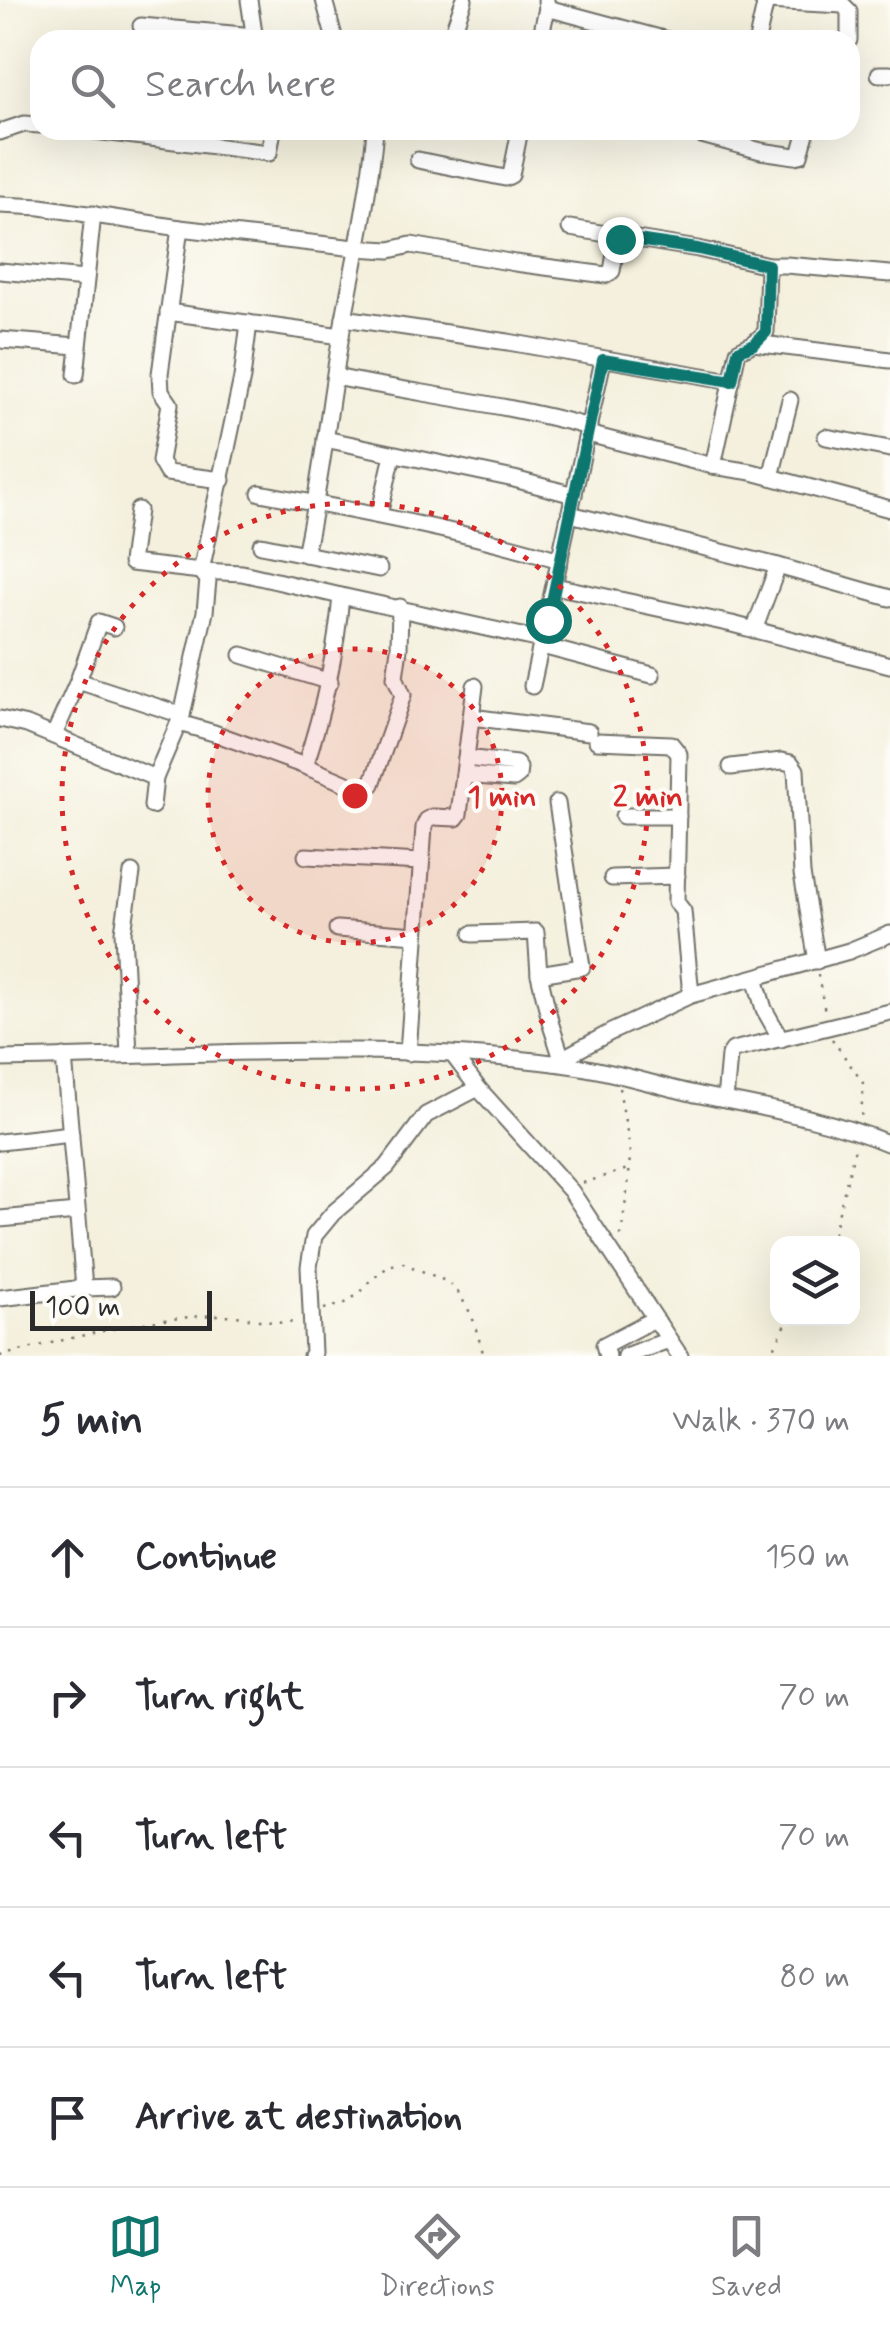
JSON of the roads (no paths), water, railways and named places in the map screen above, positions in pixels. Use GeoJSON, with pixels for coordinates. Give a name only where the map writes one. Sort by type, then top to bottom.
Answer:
{"type":"FeatureCollection","features":[{"type":"Feature","properties":{"kind":"street"},"geometry":{"type":"LineString","coordinates":[[249,0],[254,30]]}},
{"type":"Feature","properties":{"kind":"street"},"geometry":{"type":"LineString","coordinates":[[324,0],[332,30]]}},
{"type":"Feature","properties":{"kind":"street"},"geometry":{"type":"LineString","coordinates":[[454,30],[464,0]]}},
{"type":"Feature","properties":{"kind":"street"},"geometry":{"type":"LineString","coordinates":[[759,30],[764,0],[844,5],[849,11],[849,30]]}},
{"type":"Feature","properties":{"kind":"street"},"geometry":{"type":"LineString","coordinates":[[542,30],[547,4],[634,30]]}},
{"type":"Feature","properties":{"kind":"street"},"geometry":{"type":"LineString","coordinates":[[141,26],[179,30]]}},
{"type":"Feature","properties":{"kind":"street"},"geometry":{"type":"LineString","coordinates":[[0,132],[30,124]]}},
{"type":"Feature","properties":{"kind":"street"},"geometry":{"type":"LineString","coordinates":[[166,140],[269,153],[271,140]]}},
{"type":"Feature","properties":{"kind":"street"},"geometry":{"type":"LineString","coordinates":[[306,554],[373,140]]}},
{"type":"Feature","properties":{"kind":"street"},"geometry":{"type":"LineString","coordinates":[[418,160],[505,178],[511,175],[518,140]]}},
{"type":"Feature","properties":{"kind":"street"},"geometry":{"type":"LineString","coordinates":[[748,140],[795,156],[800,155],[804,140]]}},
{"type":"Feature","properties":{"kind":"street"},"geometry":{"type":"LineString","coordinates":[[0,205],[356,248],[390,250],[411,245],[606,276],[612,271],[617,242],[624,238]]}},
{"type":"Feature","properties":{"kind":"street"},"geometry":{"type":"LineString","coordinates":[[76,376],[92,214]]}},
{"type":"Feature","properties":{"kind":"street"},"geometry":{"type":"LineString","coordinates":[[180,228],[160,374],[161,391],[170,404],[160,461],[167,472],[222,480]]}},
{"type":"Feature","properties":{"kind":"street"},"geometry":{"type":"LineString","coordinates":[[570,228],[768,265],[890,274]]}},
{"type":"Feature","properties":{"kind":"street"},"geometry":{"type":"LineString","coordinates":[[714,466],[738,351],[754,344],[766,332],[768,265]]}},
{"type":"Feature","properties":{"kind":"street"},"geometry":{"type":"LineString","coordinates":[[0,271],[85,278]]}},
{"type":"Feature","properties":{"kind":"street"},"geometry":{"type":"LineString","coordinates":[[168,312],[341,336]]}},
{"type":"Feature","properties":{"kind":"street"},"geometry":{"type":"LineString","coordinates":[[344,318],[732,381]]}},
{"type":"Feature","properties":{"kind":"street"},"geometry":{"type":"LineString","coordinates":[[201,571],[242,378],[249,323]]}},
{"type":"Feature","properties":{"kind":"street"},"geometry":{"type":"LineString","coordinates":[[0,340],[78,346]]}},
{"type":"Feature","properties":{"kind":"street"},"geometry":{"type":"LineString","coordinates":[[754,344],[890,360]]}},
{"type":"Feature","properties":{"kind":"street"},"geometry":{"type":"LineString","coordinates":[[532,686],[603,360]]}},
{"type":"Feature","properties":{"kind":"street"},"geometry":{"type":"LineString","coordinates":[[335,376],[496,405],[714,466],[890,508]]}},
{"type":"Feature","properties":{"kind":"street"},"geometry":{"type":"LineString","coordinates":[[771,477],[790,400]]}},
{"type":"Feature","properties":{"kind":"street"},"geometry":{"type":"LineString","coordinates":[[826,437],[890,449]]}},
{"type":"Feature","properties":{"kind":"street"},"geometry":{"type":"LineString","coordinates":[[325,439],[574,495]]}},
{"type":"Feature","properties":{"kind":"street"},"geometry":{"type":"LineString","coordinates":[[378,515],[393,455]]}},
{"type":"Feature","properties":{"kind":"street"},"geometry":{"type":"LineString","coordinates":[[260,494],[378,515],[560,560]]}},
{"type":"Feature","properties":{"kind":"street"},"geometry":{"type":"LineString","coordinates":[[138,510],[130,563],[242,573],[536,639],[542,646],[652,674]]}},
{"type":"Feature","properties":{"kind":"street"},"geometry":{"type":"LineString","coordinates":[[570,514],[890,598]]}},
{"type":"Feature","properties":{"kind":"street"},"geometry":{"type":"LineString","coordinates":[[261,545],[380,569]]}},
{"type":"Feature","properties":{"kind":"street"},"geometry":{"type":"LineString","coordinates":[[754,630],[778,566]]}},
{"type":"Feature","properties":{"kind":"street"},"geometry":{"type":"LineString","coordinates":[[152,806],[155,778],[180,719],[204,612],[208,580],[201,571]]}},
{"type":"Feature","properties":{"kind":"street"},"geometry":{"type":"LineString","coordinates":[[554,586],[890,665]]}},
{"type":"Feature","properties":{"kind":"street"},"geometry":{"type":"LineString","coordinates":[[304,766],[330,682],[342,596]]}},
{"type":"Feature","properties":{"kind":"street"},"geometry":{"type":"LineString","coordinates":[[78,680],[354,787],[372,784],[403,695],[394,677],[400,607]]}},
{"type":"Feature","properties":{"kind":"street"},"geometry":{"type":"LineString","coordinates":[[54,735],[99,622],[114,627]]}},
{"type":"Feature","properties":{"kind":"street"},"geometry":{"type":"LineString","coordinates":[[242,655],[330,682]]}},
{"type":"Feature","properties":{"kind":"street"},"geometry":{"type":"LineString","coordinates":[[408,1053],[424,826],[426,820],[456,818],[459,814],[475,686]]}},
{"type":"Feature","properties":{"kind":"street"},"geometry":{"type":"LineString","coordinates":[[471,717],[671,744],[676,748],[676,902],[682,912],[690,996]]}},
{"type":"Feature","properties":{"kind":"street"},"geometry":{"type":"LineString","coordinates":[[0,719],[28,724],[155,778]]}},
{"type":"Feature","properties":{"kind":"street"},"geometry":{"type":"LineString","coordinates":[[464,775],[514,780],[519,768],[516,764],[466,758]]}},
{"type":"Feature","properties":{"kind":"street"},"geometry":{"type":"LineString","coordinates":[[730,767],[782,761],[791,763],[796,770],[802,874],[817,961]]}},
{"type":"Feature","properties":{"kind":"street"},"geometry":{"type":"LineString","coordinates":[[539,974],[582,968],[556,802]]}},
{"type":"Feature","properties":{"kind":"street"},"geometry":{"type":"LineString","coordinates":[[623,816],[678,816]]}},
{"type":"Feature","properties":{"kind":"street"},"geometry":{"type":"LineString","coordinates":[[306,856],[421,862]]}},
{"type":"Feature","properties":{"kind":"street"},"geometry":{"type":"LineString","coordinates":[[129,1054],[123,932],[132,873]]}},
{"type":"Feature","properties":{"kind":"street"},"geometry":{"type":"LineString","coordinates":[[612,878],[677,876]]}},
{"type":"Feature","properties":{"kind":"street"},"geometry":{"type":"LineString","coordinates":[[337,929],[416,934]]}},
{"type":"Feature","properties":{"kind":"street"},"geometry":{"type":"LineString","coordinates":[[472,934],[536,932],[539,974],[558,1061]]}},
{"type":"Feature","properties":{"kind":"street"},"geometry":{"type":"LineString","coordinates":[[558,1061],[690,996],[817,961],[890,934]]}},
{"type":"Feature","properties":{"kind":"street"},"geometry":{"type":"LineString","coordinates":[[755,978],[764,1009],[781,1039]]}},
{"type":"Feature","properties":{"kind":"street"},"geometry":{"type":"LineString","coordinates":[[724,1100],[732,1050],[890,1012]]}},
{"type":"Feature","properties":{"kind":"street"},"geometry":{"type":"LineString","coordinates":[[0,1059],[320,1051],[558,1061],[800,1116],[890,1144]]}},
{"type":"Feature","properties":{"kind":"street"},"geometry":{"type":"LineString","coordinates":[[453,1056],[568,1188],[680,1356]]}},
{"type":"Feature","properties":{"kind":"street"},"geometry":{"type":"LineString","coordinates":[[64,1057],[84,1288]]}},
{"type":"Feature","properties":{"kind":"street"},"geometry":{"type":"LineString","coordinates":[[311,1356],[310,1267],[314,1236],[333,1213],[387,1167],[426,1115],[478,1088]]}},
{"type":"Feature","properties":{"kind":"street"},"geometry":{"type":"LineString","coordinates":[[0,1142],[71,1134]]}},
{"type":"Feature","properties":{"kind":"street"},"geometry":{"type":"LineString","coordinates":[[0,1219],[77,1212]]}},
{"type":"Feature","properties":{"kind":"street"},"geometry":{"type":"LineString","coordinates":[[0,1298],[112,1287]]}},
{"type":"Feature","properties":{"kind":"street"},"geometry":{"type":"LineString","coordinates":[[608,1356],[604,1344],[654,1319]]}},
{"type":"Feature","properties":{"kind":"street"},"geometry":{"type":"LineString","coordinates":[[625,1356],[669,1340]]}}]}
